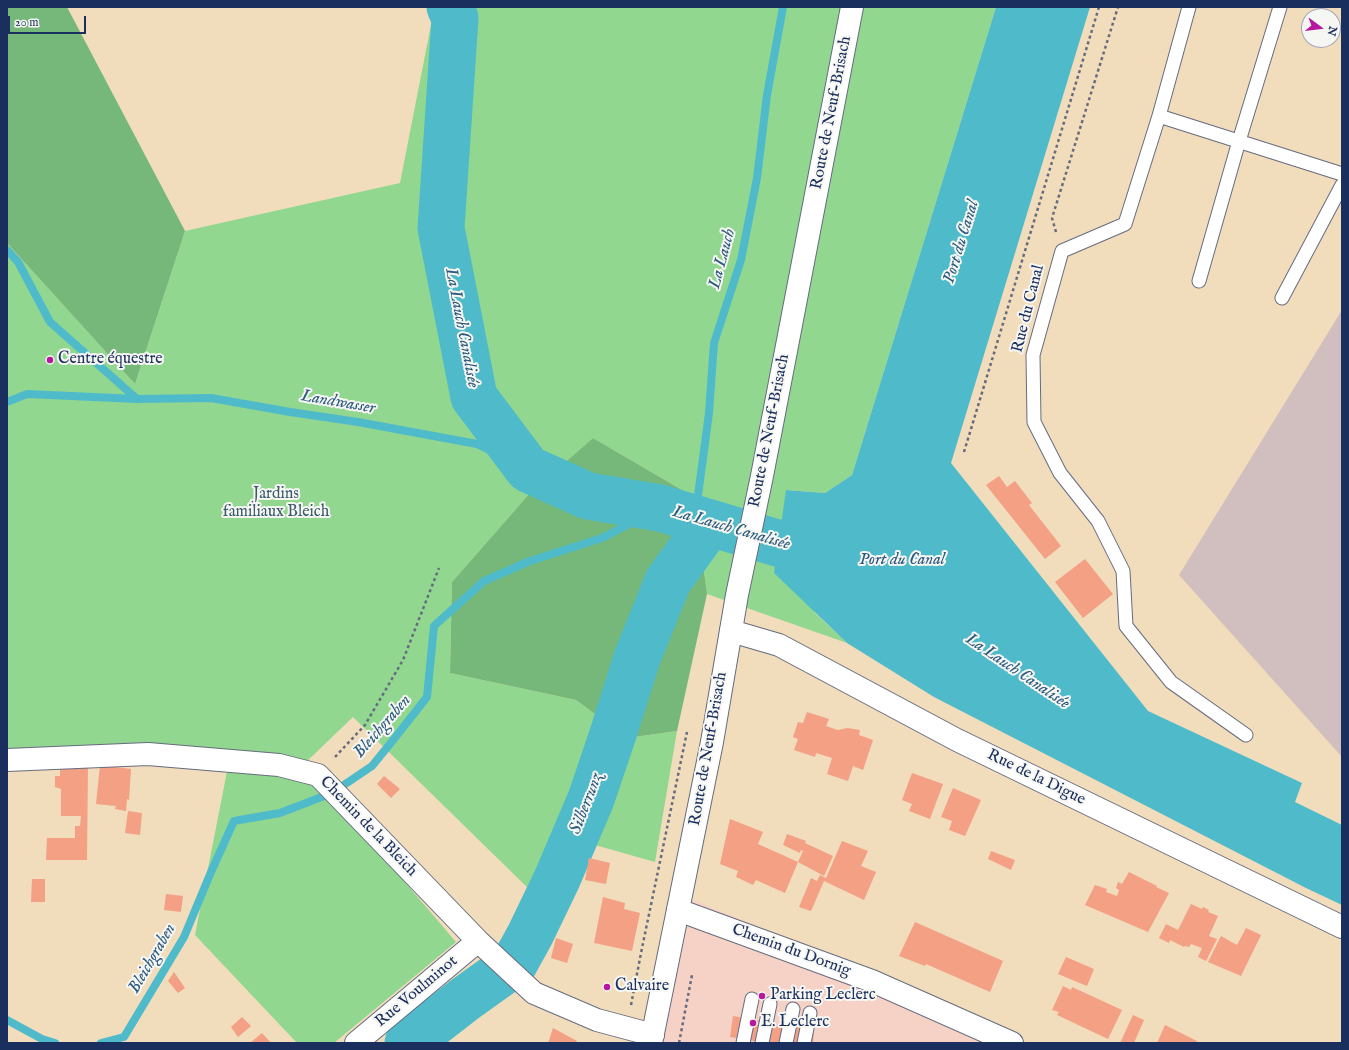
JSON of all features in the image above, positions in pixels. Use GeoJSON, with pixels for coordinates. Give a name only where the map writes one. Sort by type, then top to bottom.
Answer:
{"type":"FeatureCollection","features":[{"type":"Feature","properties":{"kind":"street","name":"Route de Neuf-Brisach"},"geometry":{"type":"LineString","coordinates":[[652,1039],[712,742],[730,631],[762,476],[852,7]]}},
{"type":"Feature","properties":{"kind":"street","name":"Rue de la Digue"},"geometry":{"type":"LineString","coordinates":[[730,631],[779,646],[957,740],[1342,927]]}},
{"type":"Feature","properties":{"kind":"street","name":"Chemin de la Bleich"},"geometry":{"type":"LineString","coordinates":[[7,760],[148,754],[278,765],[330,787],[485,948],[534,993],[597,1020],[627,1028],[652,1039]]}},
{"type":"Feature","properties":{"kind":"street","name":"Chemin du Dornig"},"geometry":{"type":"LineString","coordinates":[[678,910],[872,981],[1012,1043]]}},
{"type":"Feature","properties":{"kind":"street","name":"Rue Voulminot"},"geometry":{"type":"LineString","coordinates":[[356,1043],[485,948]]}},
{"type":"Feature","properties":{"kind":"lane","name":"Rue du Canal"},"geometry":{"type":"LineString","coordinates":[[1189,7],[1159,116],[1125,224],[1062,251],[1033,355],[1034,422],[1060,473],[1098,521],[1123,571],[1126,626],[1171,682],[1246,735]]}},
{"type":"Feature","properties":{"kind":"lane"},"geometry":{"type":"LineString","coordinates":[[1199,281],[1239,141],[1280,7]]}},
{"type":"Feature","properties":{"kind":"lane"},"geometry":{"type":"LineString","coordinates":[[1159,116],[1342,174]]}},
{"type":"Feature","properties":{"kind":"lane"},"geometry":{"type":"LineString","coordinates":[[1282,298],[1342,185]]}},
{"type":"Feature","properties":{"kind":"lane"},"geometry":{"type":"LineString","coordinates":[[743,1043],[752,999]]}},
{"type":"Feature","properties":{"kind":"lane"},"geometry":{"type":"LineString","coordinates":[[762,1043],[770,1004]]}},
{"type":"Feature","properties":{"kind":"lane"},"geometry":{"type":"LineString","coordinates":[[786,1043],[793,1009]]}},
{"type":"Feature","properties":{"kind":"lane"},"geometry":{"type":"LineString","coordinates":[[804,1043],[810,1014]]}},
{"type":"Feature","properties":{"kind":"path"},"geometry":{"type":"LineString","coordinates":[[964,452],[1099,7]]}},
{"type":"Feature","properties":{"kind":"path"},"geometry":{"type":"LineString","coordinates":[[1062,251],[1052,218],[1118,7]]}},
{"type":"Feature","properties":{"kind":"path"},"geometry":{"type":"LineString","coordinates":[[330,787],[403,660],[439,568]]}},
{"type":"Feature","properties":{"kind":"path"},"geometry":{"type":"LineString","coordinates":[[627,1028],[687,729]]}},
{"type":"Feature","properties":{"kind":"shaded area"},"geometry":{"type":"Polygon","coordinates":[[[1342,310],[1342,757],[1179,575],[1342,310]]]}},
{"type":"Feature","properties":{"kind":"shaded area"},"geometry":{"type":"Polygon","coordinates":[[[675,892],[1029,1043],[638,1043],[675,892]]]}},
{"type":"Feature","properties":{"kind":"green space"},"geometry":{"type":"Polygon","coordinates":[[[7,7],[67,7],[185,231],[135,384],[7,243],[7,7]]]}},
{"type":"Feature","properties":{"kind":"green space","name":"Jardins familiaux Bleich"},"geometry":{"type":"Polygon","coordinates":[[[448,7],[996,7],[852,475],[825,493],[786,490],[815,613],[847,643],[707,594],[694,497],[593,438],[530,493],[452,582],[450,673],[576,700],[627,738],[677,731],[655,862],[563,836],[532,892],[353,717],[304,764],[456,942],[334,1043],[297,1043],[195,935],[230,756],[7,755],[7,243],[135,384],[185,231],[400,183],[431,25],[448,7]]]}},
{"type":"Feature","properties":{"kind":"green space"},"geometry":{"type":"Polygon","coordinates":[[[593,438],[694,497],[707,594],[677,731],[627,738],[576,700],[450,673],[452,582],[530,493],[593,438]]]}},
{"type":"Feature","properties":{"kind":"water","name":"Port du Canal"},"geometry":{"type":"Polygon","coordinates":[[[996,7],[1090,7],[951,463],[1148,711],[1302,783],[1295,802],[1342,825],[1342,905],[1306,888],[934,697],[847,643],[774,573],[786,490],[825,493],[852,475],[996,7]]]}},
{"type":"Feature","properties":{"kind":"building"},"geometry":{"type":"Polygon","coordinates":[[[999,476],[1007,487],[1015,481],[1032,503],[1029,505],[1061,546],[1045,559],[986,485],[999,476]]]}},
{"type":"Feature","properties":{"kind":"building"},"geometry":{"type":"Polygon","coordinates":[[[1085,559],[1113,594],[1083,618],[1055,582],[1085,559]]]}},
{"type":"Feature","properties":{"kind":"building"},"geometry":{"type":"Polygon","coordinates":[[[807,712],[829,719],[826,726],[838,730],[847,728],[860,730],[859,735],[873,740],[863,770],[853,766],[848,781],[827,774],[832,758],[816,753],[815,757],[794,750],[798,739],[793,737],[798,722],[803,723],[807,712]]]}},
{"type":"Feature","properties":{"kind":"building"},"geometry":{"type":"Polygon","coordinates":[[[60,765],[88,766],[87,860],[46,860],[47,838],[75,838],[75,826],[80,826],[81,816],[61,816],[61,789],[55,787],[55,776],[60,776],[60,765]]]}},
{"type":"Feature","properties":{"kind":"building"},"geometry":{"type":"Polygon","coordinates":[[[100,765],[131,769],[129,800],[127,799],[126,811],[115,809],[116,806],[96,804],[100,765]]]}},
{"type":"Feature","properties":{"kind":"building"},"geometry":{"type":"Polygon","coordinates":[[[912,773],[943,784],[930,819],[909,811],[912,804],[902,800],[912,773]]]}},
{"type":"Feature","properties":{"kind":"building"},"geometry":{"type":"Polygon","coordinates":[[[384,776],[400,789],[391,798],[377,784],[384,776]]]}},
{"type":"Feature","properties":{"kind":"building"},"geometry":{"type":"Polygon","coordinates":[[[953,788],[981,800],[965,836],[949,830],[952,821],[941,817],[953,788]]]}},
{"type":"Feature","properties":{"kind":"building"},"geometry":{"type":"Polygon","coordinates":[[[128,811],[142,813],[140,835],[125,833],[128,811]]]}},
{"type":"Feature","properties":{"kind":"building"},"geometry":{"type":"Polygon","coordinates":[[[730,819],[763,832],[758,844],[798,862],[785,893],[756,880],[753,885],[736,877],[738,871],[720,864],[730,819]]]}},
{"type":"Feature","properties":{"kind":"building"},"geometry":{"type":"Polygon","coordinates":[[[787,834],[806,841],[805,843],[833,856],[824,876],[798,862],[803,851],[801,850],[800,853],[783,845],[787,834]]]}},
{"type":"Feature","properties":{"kind":"building"},"geometry":{"type":"Polygon","coordinates":[[[842,841],[868,851],[861,866],[876,872],[864,900],[824,881],[811,911],[799,907],[811,878],[817,881],[820,875],[826,878],[842,841]]]}},
{"type":"Feature","properties":{"kind":"building"},"geometry":{"type":"Polygon","coordinates":[[[991,851],[1015,860],[1011,870],[988,859],[991,851]]]}},
{"type":"Feature","properties":{"kind":"building"},"geometry":{"type":"Polygon","coordinates":[[[589,858],[610,863],[606,884],[585,880],[589,858]]]}},
{"type":"Feature","properties":{"kind":"building"},"geometry":{"type":"Polygon","coordinates":[[[1129,872],[1169,893],[1148,932],[1085,905],[1095,885],[1107,889],[1106,892],[1117,896],[1119,890],[1116,888],[1118,882],[1122,884],[1129,872]]]}},
{"type":"Feature","properties":{"kind":"building"},"geometry":{"type":"Polygon","coordinates":[[[32,879],[45,879],[45,902],[31,902],[32,879]]]}},
{"type":"Feature","properties":{"kind":"building"},"geometry":{"type":"Polygon","coordinates":[[[166,894],[183,896],[181,912],[164,910],[166,894]]]}},
{"type":"Feature","properties":{"kind":"building"},"geometry":{"type":"Polygon","coordinates":[[[603,897],[625,903],[624,909],[640,913],[632,951],[594,943],[603,897]]]}},
{"type":"Feature","properties":{"kind":"building"},"geometry":{"type":"Polygon","coordinates":[[[1191,904],[1202,909],[1203,907],[1209,910],[1208,912],[1218,916],[1209,936],[1217,939],[1206,961],[1198,957],[1202,948],[1191,944],[1189,947],[1184,947],[1170,940],[1169,943],[1159,938],[1166,924],[1178,930],[1191,904]]]}},
{"type":"Feature","properties":{"kind":"building"},"geometry":{"type":"Polygon","coordinates":[[[915,922],[1003,961],[990,992],[926,964],[925,966],[899,956],[915,922]]]}},
{"type":"Feature","properties":{"kind":"building"},"geometry":{"type":"Polygon","coordinates":[[[1246,928],[1261,935],[1241,976],[1208,962],[1221,936],[1237,945],[1246,928]]]}},
{"type":"Feature","properties":{"kind":"building"},"geometry":{"type":"Polygon","coordinates":[[[556,938],[573,944],[567,963],[551,958],[556,938]]]}},
{"type":"Feature","properties":{"kind":"building"},"geometry":{"type":"Polygon","coordinates":[[[1066,957],[1094,969],[1087,986],[1058,974],[1066,957]]]}},
{"type":"Feature","properties":{"kind":"building"},"geometry":{"type":"Polygon","coordinates":[[[174,972],[185,988],[178,993],[168,981],[174,972]]]}},
{"type":"Feature","properties":{"kind":"building"},"geometry":{"type":"Polygon","coordinates":[[[1063,986],[1071,990],[1072,987],[1122,1010],[1108,1039],[1057,1015],[1059,1012],[1052,1010],[1063,986]]]}},
{"type":"Feature","properties":{"kind":"building"},"geometry":{"type":"Polygon","coordinates":[[[1133,1015],[1144,1020],[1134,1043],[1120,1043],[1133,1015]]]}},
{"type":"Feature","properties":{"kind":"building","name":"E. Leclerc"},"geometry":{"type":"Polygon","coordinates":[[[733,1016],[814,1030],[813,1043],[765,1043],[730,1037],[733,1016]]]}},
{"type":"Feature","properties":{"kind":"building"},"geometry":{"type":"Polygon","coordinates":[[[242,1017],[251,1026],[238,1037],[231,1027],[242,1017]]]}},
{"type":"Feature","properties":{"kind":"building"},"geometry":{"type":"Polygon","coordinates":[[[1165,1025],[1197,1041],[1196,1043],[1157,1043],[1165,1025]]]}},
{"type":"Feature","properties":{"kind":"building"},"geometry":{"type":"Polygon","coordinates":[[[553,1028],[577,1041],[576,1043],[548,1043],[553,1028]]]}},
{"type":"Feature","properties":{"kind":"building"},"geometry":{"type":"Polygon","coordinates":[[[262,1033],[271,1043],[250,1043],[262,1033]]]}},
{"type":"Feature","properties":{"kind":"waterway","name":"La Lauch Canalisée"},"geometry":{"type":"LineString","coordinates":[[450,7],[455,18],[441,228],[474,397],[528,469],[588,496],[660,508],[841,562]]}},
{"type":"Feature","properties":{"kind":"waterway","name":"La Lauch"},"geometry":{"type":"LineString","coordinates":[[695,518],[709,413],[714,343],[741,260],[757,178],[767,95],[783,7]]}},
{"type":"Feature","properties":{"kind":"waterway","name":"Landwasser"},"geometry":{"type":"LineString","coordinates":[[7,250],[18,262],[50,322],[137,399]]}},
{"type":"Feature","properties":{"kind":"waterway","name":"Landwasser"},"geometry":{"type":"LineString","coordinates":[[7,402],[27,394],[137,399],[211,398],[358,422],[477,444],[528,469]]}},
{"type":"Feature","properties":{"kind":"waterway","name":"Bleichgraben"},"geometry":{"type":"LineString","coordinates":[[101,1043],[124,1037],[184,937],[234,821],[280,813],[332,793],[372,766],[394,739],[427,697],[434,626],[484,581],[530,561],[602,538],[660,508]]}},
{"type":"Feature","properties":{"kind":"waterway","name":"Silberrunz"},"geometry":{"type":"LineString","coordinates":[[408,1043],[465,999],[514,964],[557,879],[591,799],[637,658],[668,581],[710,523]]}},
{"type":"Feature","properties":{"kind":"waterway","name":"Bleichgraben"},"geometry":{"type":"LineString","coordinates":[[7,1020],[42,1039],[55,1043]]}},
{"type":"Feature","properties":{"kind":"place","name":"Centre équestre"},"geometry":{"type":"Point","coordinates":[50,360]}},
{"type":"Feature","properties":{"kind":"place","name":"Calvaire"},"geometry":{"type":"Point","coordinates":[607,987]}},
{"type":"Feature","properties":{"kind":"place","name":"Parking Leclerc"},"geometry":{"type":"Point","coordinates":[762,996]}},
{"type":"Feature","properties":{"kind":"place","name":"E. Leclerc"},"geometry":{"type":"Point","coordinates":[753,1023]}}]}
